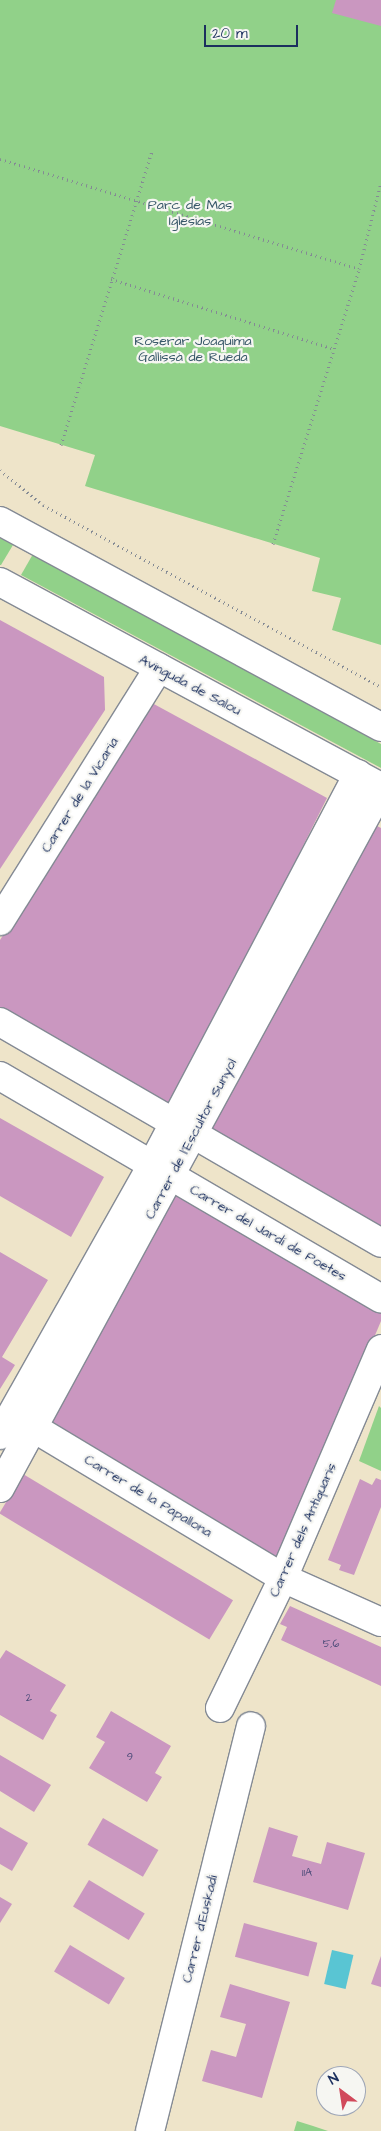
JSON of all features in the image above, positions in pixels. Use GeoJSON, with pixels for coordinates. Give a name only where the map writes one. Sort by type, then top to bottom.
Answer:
{"type":"FeatureCollection","features":[{"type":"Feature","properties":{"kind":"street"},"geometry":{"type":"LineString","coordinates":[[0,521],[381,727]]}},
{"type":"Feature","properties":{"kind":"street","name":"Avinguda de Salou"},"geometry":{"type":"LineString","coordinates":[[0,582],[373,783]]}},
{"type":"Feature","properties":{"kind":"street","name":"Carrer de la Vicaria"},"geometry":{"type":"LineString","coordinates":[[0,921],[159,668]]}},
{"type":"Feature","properties":{"kind":"street","name":"Carrer de l'Escultor Sunyol"},"geometry":{"type":"LineString","coordinates":[[0,1488],[15,1426],[184,1129],[373,783]]}},
{"type":"Feature","properties":{"kind":"street"},"geometry":{"type":"LineString","coordinates":[[0,1022],[381,1243]]}},
{"type":"Feature","properties":{"kind":"street","name":"Carrer del Jardí de Poetes"},"geometry":{"type":"LineString","coordinates":[[0,1076],[381,1299]]}},
{"type":"Feature","properties":{"kind":"street","name":"Carrer dels Antiquaris"},"geometry":{"type":"LineString","coordinates":[[220,1708],[283,1578],[380,1357]]}},
{"type":"Feature","properties":{"kind":"street","name":"Carrer de la Papallona"},"geometry":{"type":"LineString","coordinates":[[15,1426],[283,1578],[381,1622]]}},
{"type":"Feature","properties":{"kind":"street","name":"Carrer d'Euskadi"},"geometry":{"type":"LineString","coordinates":[[150,2131],[250,1726]]}},
{"type":"Feature","properties":{"kind":"path"},"geometry":{"type":"LineString","coordinates":[[61,445],[152,151]]}},
{"type":"Feature","properties":{"kind":"path"},"geometry":{"type":"LineString","coordinates":[[0,159],[359,270]]}},
{"type":"Feature","properties":{"kind":"path"},"geometry":{"type":"LineString","coordinates":[[273,544],[359,270],[381,182]]}},
{"type":"Feature","properties":{"kind":"path"},"geometry":{"type":"LineString","coordinates":[[111,279],[334,349]]}},
{"type":"Feature","properties":{"kind":"path"},"geometry":{"type":"LineString","coordinates":[[0,470],[43,505],[381,687]]}},
{"type":"Feature","properties":{"kind":"green space","name":"Parc de Mas Iglesias"},"geometry":{"type":"Polygon","coordinates":[[[0,0],[381,0],[381,645],[332,630],[341,598],[312,591],[320,558],[85,486],[95,455],[0,426],[0,0]]]}},
{"type":"Feature","properties":{"kind":"green space"},"geometry":{"type":"Polygon","coordinates":[[[0,538],[13,545],[1,565],[0,565],[0,538]]]}},
{"type":"Feature","properties":{"kind":"green space"},"geometry":{"type":"Polygon","coordinates":[[[33,554],[381,744],[381,768],[21,575],[33,554]]]}},
{"type":"Feature","properties":{"kind":"green space"},"geometry":{"type":"Polygon","coordinates":[[[379,1406],[381,1408],[381,1471],[359,1461],[379,1406]]]}},
{"type":"Feature","properties":{"kind":"green space"},"geometry":{"type":"Polygon","coordinates":[[[297,2121],[313,2126],[328,2131],[294,2131],[297,2121]]]}},
{"type":"Feature","properties":{"kind":"water"},"geometry":{"type":"Polygon","coordinates":[[[332,1950],[353,1955],[346,1989],[324,1984],[332,1950]]]}},
{"type":"Feature","properties":{"kind":"building"},"geometry":{"type":"Polygon","coordinates":[[[336,0],[381,0],[381,26],[332,13],[336,0]]]}},
{"type":"Feature","properties":{"kind":"building"},"geometry":{"type":"Polygon","coordinates":[[[0,620],[104,677],[105,710],[0,869],[0,620]]]}},
{"type":"Feature","properties":{"kind":"building"},"geometry":{"type":"Polygon","coordinates":[[[152,703],[327,798],[171,1110],[0,1012],[0,940],[152,703]]]}},
{"type":"Feature","properties":{"kind":"building"},"geometry":{"type":"Polygon","coordinates":[[[373,824],[381,828],[381,1231],[206,1129],[373,824]]]}},
{"type":"Feature","properties":{"kind":"building"},"geometry":{"type":"Polygon","coordinates":[[[0,1118],[104,1177],[71,1237],[0,1196],[0,1118]]]}},
{"type":"Feature","properties":{"kind":"building"},"geometry":{"type":"Polygon","coordinates":[[[175,1190],[381,1310],[381,1321],[279,1564],[48,1423],[175,1190]]]}},
{"type":"Feature","properties":{"kind":"building"},"geometry":{"type":"Polygon","coordinates":[[[0,1252],[48,1280],[2,1357],[15,1365],[0,1389],[0,1252]]]}},
{"type":"Feature","properties":{"kind":"building"},"geometry":{"type":"Polygon","coordinates":[[[23,1474],[233,1600],[209,1640],[0,1514],[23,1474]]]}},
{"type":"Feature","properties":{"kind":"building"},"geometry":{"type":"Polygon","coordinates":[[[376,1478],[381,1480],[381,1507],[354,1575],[339,1570],[341,1565],[328,1560],[360,1479],[372,1485],[376,1478]]]}},
{"type":"Feature","properties":{"kind":"building"},"geometry":{"type":"Polygon","coordinates":[[[290,1606],[381,1647],[381,1686],[281,1640],[287,1627],[280,1624],[290,1606]]]}},
{"type":"Feature","properties":{"kind":"building"},"geometry":{"type":"Polygon","coordinates":[[[6,1650],[66,1685],[50,1711],[57,1715],[43,1740],[0,1715],[0,1659],[6,1650]]]}},
{"type":"Feature","properties":{"kind":"building"},"geometry":{"type":"Polygon","coordinates":[[[111,1711],[171,1746],[155,1773],[162,1777],[147,1802],[89,1768],[105,1742],[96,1737],[111,1711]]]}},
{"type":"Feature","properties":{"kind":"building"},"geometry":{"type":"Polygon","coordinates":[[[0,1755],[51,1785],[34,1812],[0,1791],[0,1755]]]}},
{"type":"Feature","properties":{"kind":"building"},"geometry":{"type":"Polygon","coordinates":[[[103,1818],[158,1850],[143,1877],[88,1845],[103,1818]]]}},
{"type":"Feature","properties":{"kind":"building"},"geometry":{"type":"Polygon","coordinates":[[[0,1827],[28,1843],[12,1871],[0,1864],[0,1827]]]}},
{"type":"Feature","properties":{"kind":"building"},"geometry":{"type":"Polygon","coordinates":[[[269,1827],[298,1836],[292,1856],[321,1864],[327,1842],[365,1853],[348,1910],[253,1882],[269,1827]]]}},
{"type":"Feature","properties":{"kind":"building"},"geometry":{"type":"Polygon","coordinates":[[[89,1880],[145,1913],[129,1940],[73,1907],[89,1880]]]}},
{"type":"Feature","properties":{"kind":"building"},"geometry":{"type":"Polygon","coordinates":[[[0,1897],[12,1904],[0,1923],[0,1897]]]}},
{"type":"Feature","properties":{"kind":"building"},"geometry":{"type":"Polygon","coordinates":[[[244,1923],[317,1943],[308,1976],[235,1957],[244,1923]]]}},
{"type":"Feature","properties":{"kind":"building"},"geometry":{"type":"Polygon","coordinates":[[[70,1945],[125,1978],[109,2005],[54,1972],[70,1945]]]}},
{"type":"Feature","properties":{"kind":"building"},"geometry":{"type":"Polygon","coordinates":[[[381,1956],[381,1987],[371,1984],[381,1956]]]}},
{"type":"Feature","properties":{"kind":"building"},"geometry":{"type":"Polygon","coordinates":[[[230,1984],[290,2002],[262,2098],[202,2081],[211,2050],[236,2057],[246,2024],[220,2017],[230,1984]]]}},
{"type":"Feature","properties":{"kind":"park label","name":"Roserar Joaquima Gallissà de Rueda"},"geometry":{"type":"Point","coordinates":[193,350]}}]}
